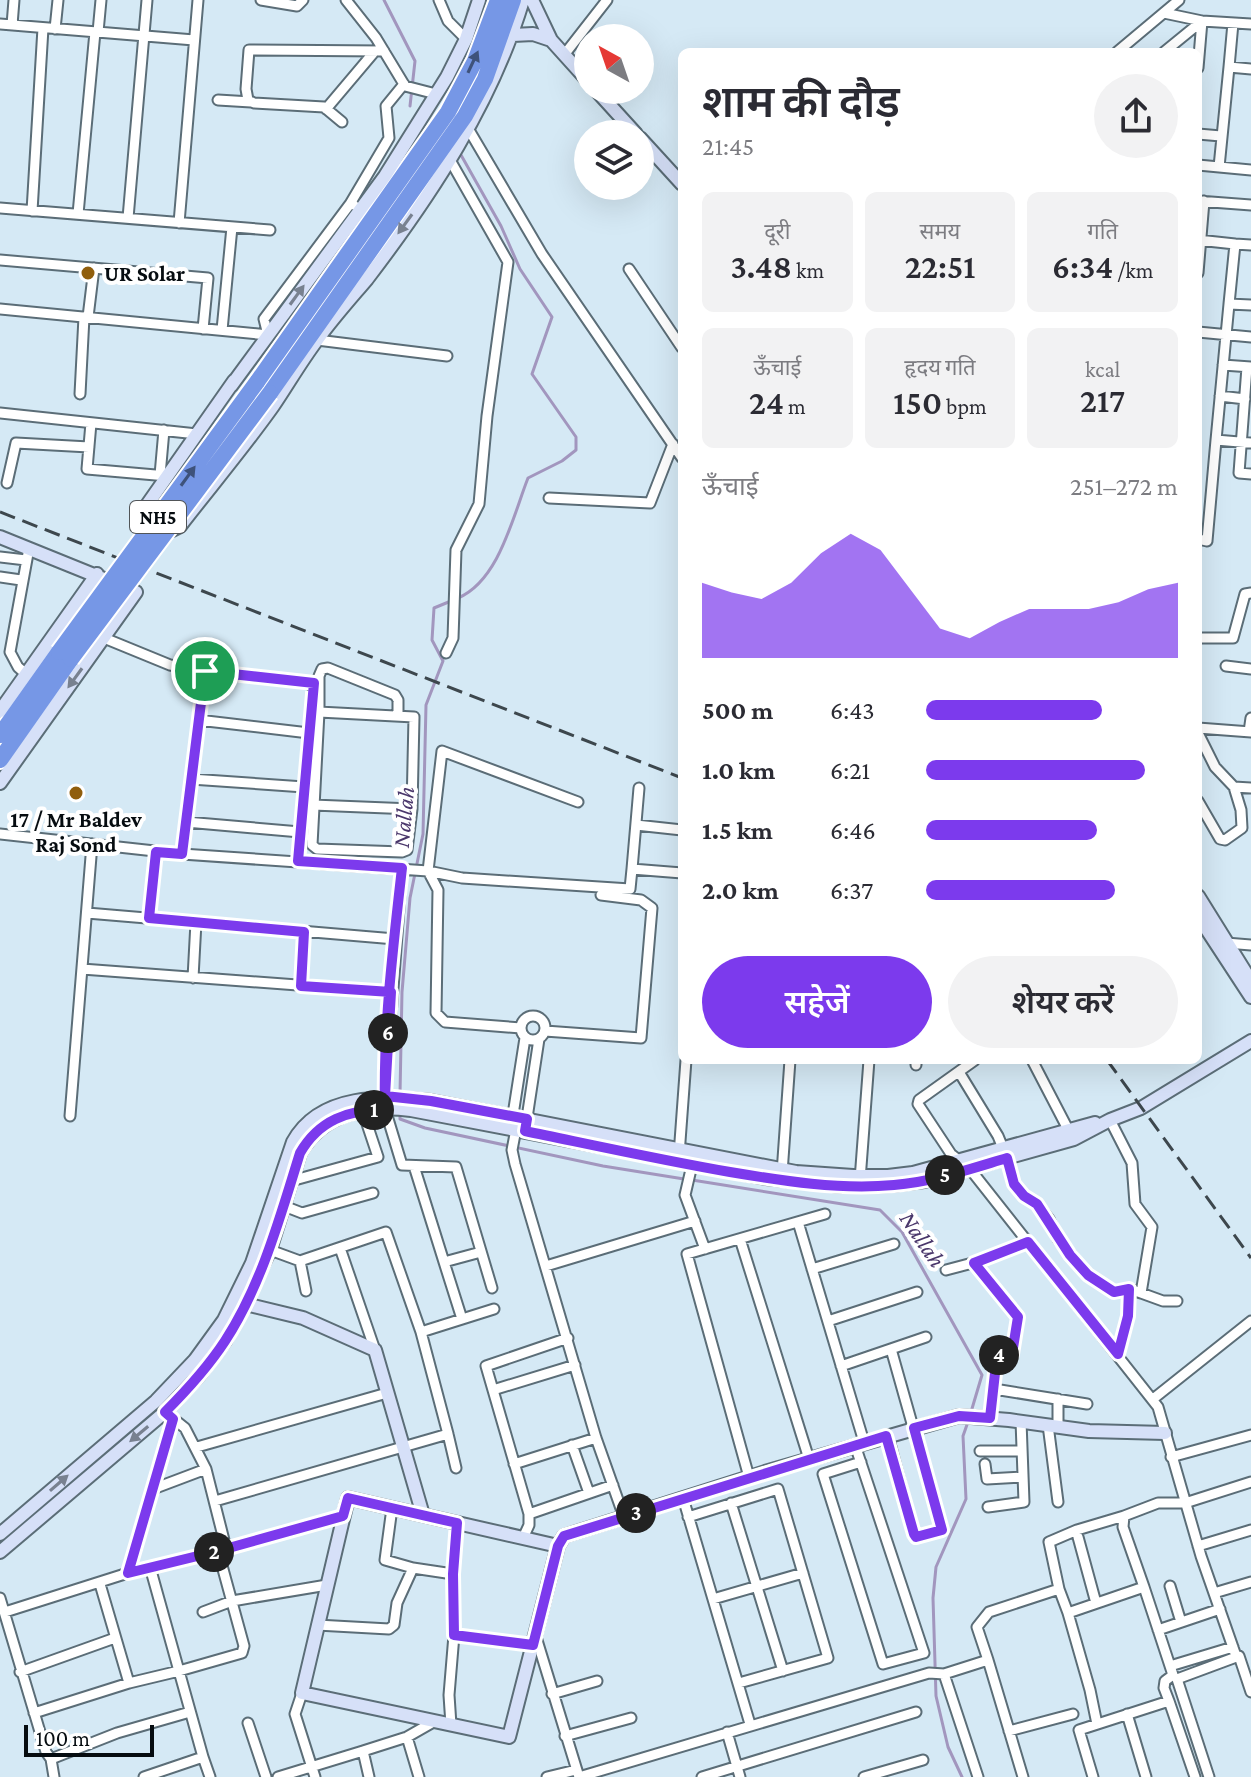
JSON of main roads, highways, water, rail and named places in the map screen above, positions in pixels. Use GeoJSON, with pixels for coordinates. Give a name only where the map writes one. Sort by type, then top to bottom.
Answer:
{"type":"FeatureCollection","features":[{"type":"Feature","properties":{"kind":"highway","name":"NH5"},"geometry":{"type":"LineString","coordinates":[[0,735],[423,150],[448,112],[475,61],[498,0]]}},
{"type":"Feature","properties":{"kind":"highway","name":"NH5"},"geometry":{"type":"LineString","coordinates":[[0,760],[71,659],[270,393],[437,157],[485,79],[513,0]]}},
{"type":"Feature","properties":{"kind":"waterway","name":"Nallah"},"geometry":{"type":"LineString","coordinates":[[384,0],[415,61],[410,106]]}},
{"type":"Feature","properties":{"kind":"waterway","name":"Nallah"},"geometry":{"type":"LineString","coordinates":[[458,598],[472,590],[494,563],[528,478],[562,461],[576,450],[576,437],[532,374],[552,317],[520,269],[501,226],[461,155]]}},
{"type":"Feature","properties":{"kind":"waterway","name":"Nallah"},"geometry":{"type":"LineString","coordinates":[[400,1094],[402,992],[410,898],[423,834],[426,705],[443,661],[432,640],[434,608],[451,601]]}},
{"type":"Feature","properties":{"kind":"waterway","name":"Nallah"},"geometry":{"type":"LineString","coordinates":[[400,1114],[400,1119],[425,1128],[603,1166],[684,1179]]}},
{"type":"Feature","properties":{"kind":"waterway","name":"Nallah"},"geometry":{"type":"LineString","coordinates":[[692,1180],[880,1210],[902,1232],[982,1375],[971,1412]]}},
{"type":"Feature","properties":{"kind":"waterway","name":"Nallah"},"geometry":{"type":"LineString","coordinates":[[962,1777],[948,1747],[936,1696],[933,1598],[936,1567],[966,1499],[963,1436],[969,1419]]}},
{"type":"Feature","properties":{"kind":"railway"},"geometry":{"type":"LineString","coordinates":[[0,512],[678,776]]}},
{"type":"Feature","properties":{"kind":"railway"},"geometry":{"type":"LineString","coordinates":[[1110,1064],[1251,1258]]}},
{"type":"Feature","properties":{"kind":"place","name":"UR Solar"},"geometry":{"type":"Point","coordinates":[88,273]}},
{"type":"Feature","properties":{"kind":"place","name":"17 / Mr Baldev Raj Sond"},"geometry":{"type":"Point","coordinates":[76,793]}}]}
